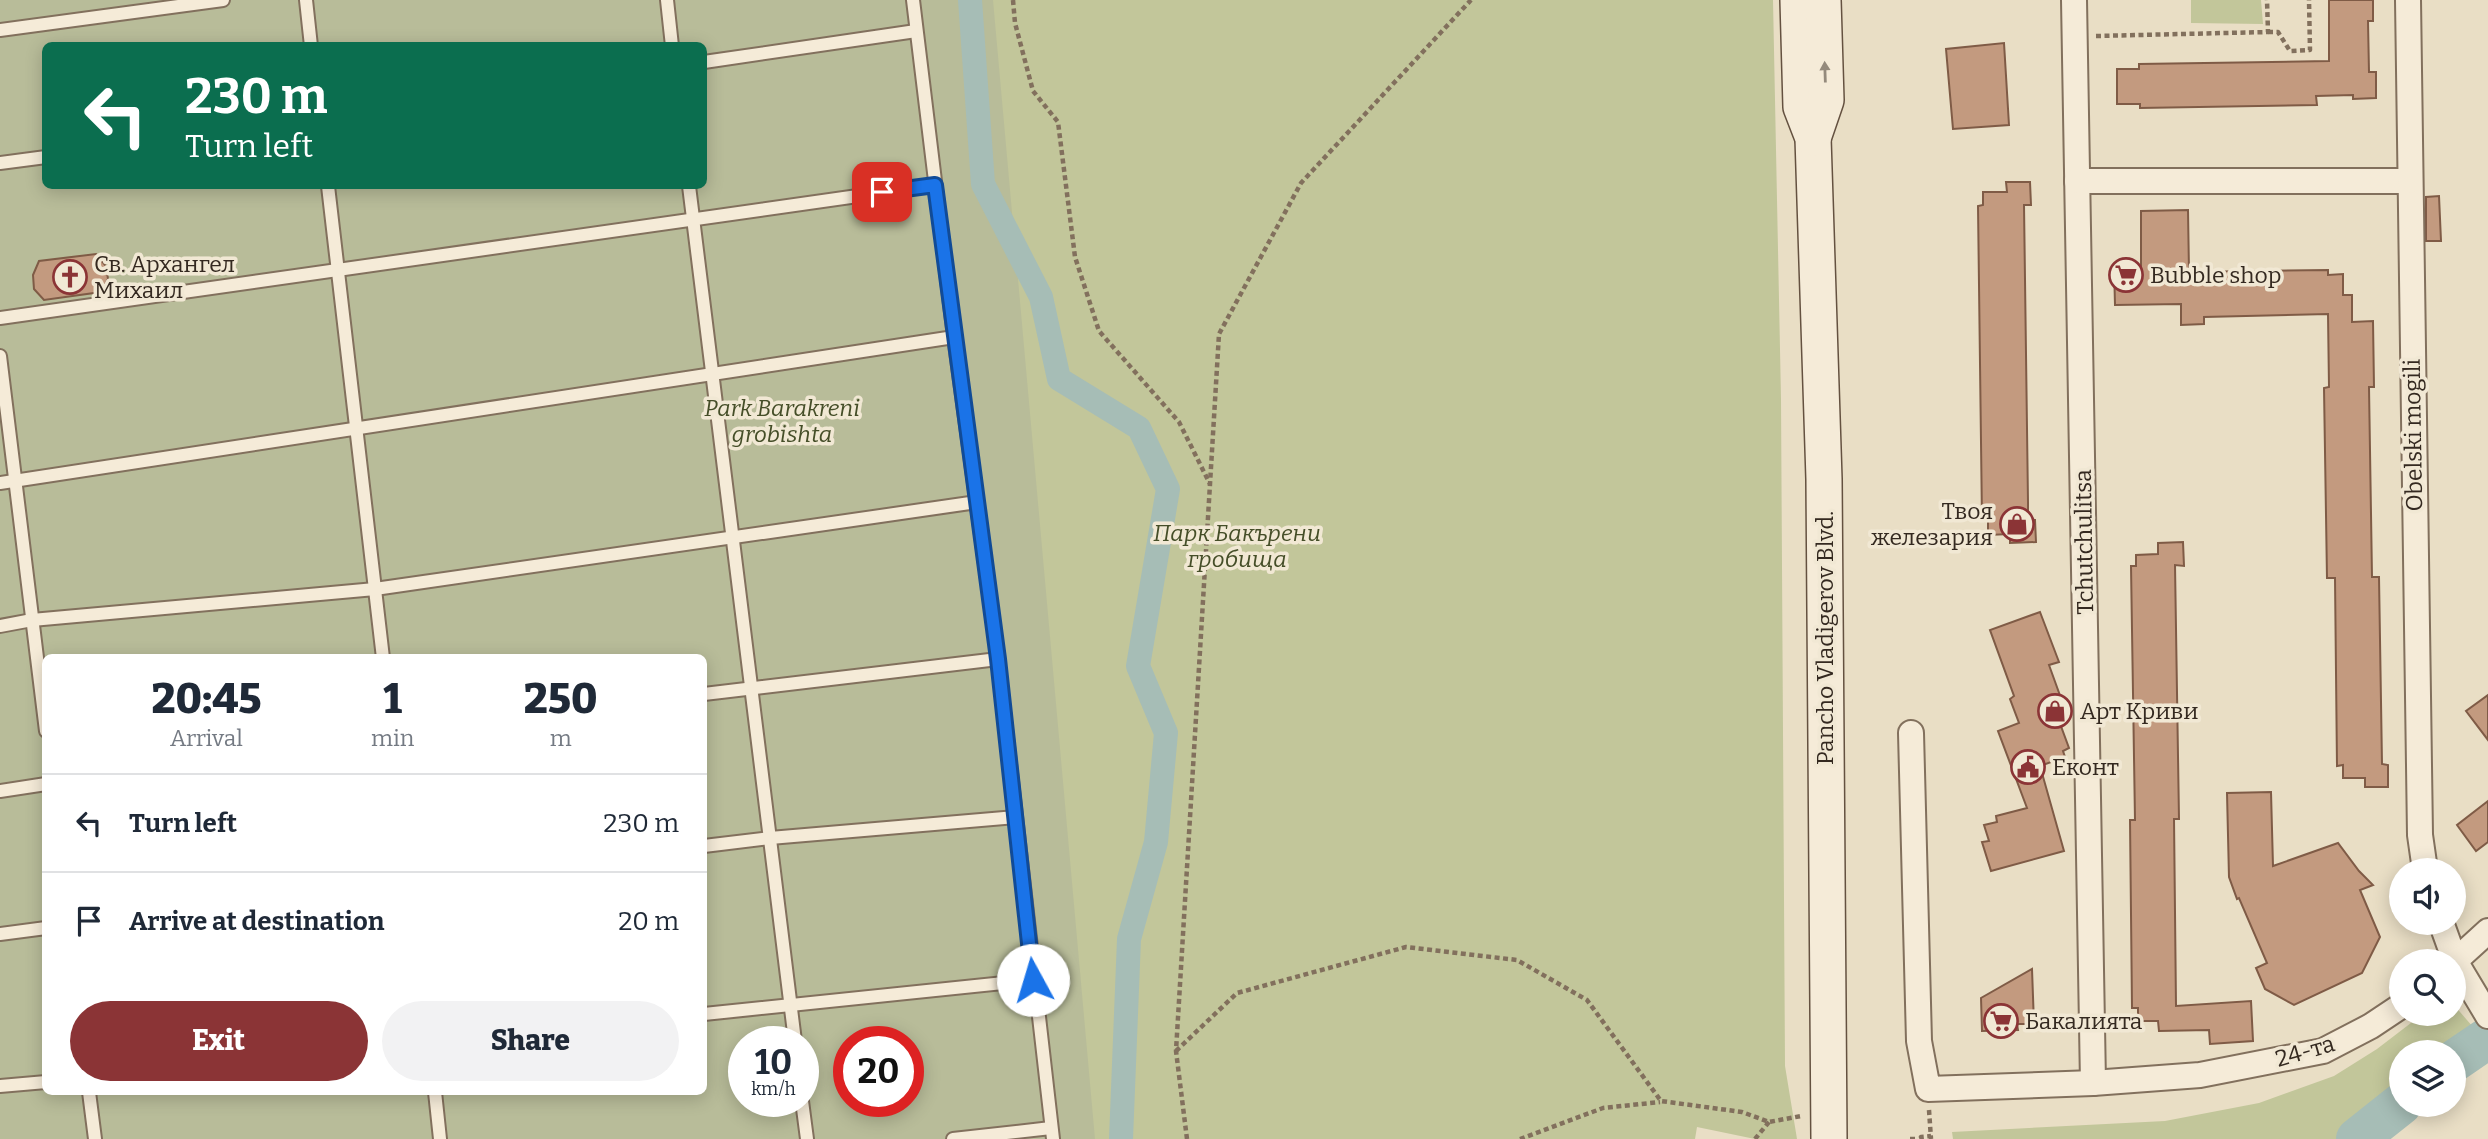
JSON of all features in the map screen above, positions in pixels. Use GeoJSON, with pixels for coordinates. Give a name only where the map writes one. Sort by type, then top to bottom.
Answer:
{"type":"FeatureCollection","features":[{"type":"Feature","properties":{"kind":"street","name":"Pancho Vladigerov Blvd."},"geometry":{"type":"LineString","coordinates":[[1798,0],[1801,107],[1812,138],[1824,479],[1828,1125]]}},
{"type":"Feature","properties":{"kind":"street","name":"Pancho Vladigerov Blvd."},"geometry":{"type":"LineString","coordinates":[[1812,138],[1826,100],[1823,0]]}},
{"type":"Feature","properties":{"kind":"street","name":"Tchutchulitsa"},"geometry":{"type":"LineString","coordinates":[[2074,0],[2093,1083]]}},
{"type":"Feature","properties":{"kind":"street","name":"Obelski mogili"},"geometry":{"type":"LineString","coordinates":[[2408,0],[2420,835],[2423,858]]}},
{"type":"Feature","properties":{"kind":"street"},"geometry":{"type":"LineString","coordinates":[[2077,181],[2409,181]]}},
{"type":"Feature","properties":{"kind":"street","name":"24-та"},"geometry":{"type":"LineString","coordinates":[[1911,733],[1919,1041],[1928,1088],[2093,1083],[2200,1075],[2323,1051],[2389,1014]]}},
{"type":"Feature","properties":{"kind":"street"},"geometry":{"type":"LineString","coordinates":[[2466,951],[2488,931]]}},
{"type":"Feature","properties":{"kind":"street"},"geometry":{"type":"LineString","coordinates":[[2466,982],[2488,1016]]}},
{"type":"Feature","properties":{"kind":"lane"},"geometry":{"type":"LineString","coordinates":[[0,30],[223,0]]}},
{"type":"Feature","properties":{"kind":"lane"},"geometry":{"type":"LineString","coordinates":[[306,0],[311,42]]}},
{"type":"Feature","properties":{"kind":"lane"},"geometry":{"type":"LineString","coordinates":[[667,0],[672,42]]}},
{"type":"Feature","properties":{"kind":"lane"},"geometry":{"type":"LineString","coordinates":[[913,0],[954,337],[998,659],[1052,1134],[953,1139]]}},
{"type":"Feature","properties":{"kind":"lane"},"geometry":{"type":"LineString","coordinates":[[707,62],[916,31]]}},
{"type":"Feature","properties":{"kind":"lane"},"geometry":{"type":"LineString","coordinates":[[0,163],[42,158]]}},
{"type":"Feature","properties":{"kind":"lane"},"geometry":{"type":"LineString","coordinates":[[0,318],[935,185]]}},
{"type":"Feature","properties":{"kind":"lane"},"geometry":{"type":"LineString","coordinates":[[328,189],[383,654]]}},
{"type":"Feature","properties":{"kind":"lane"},"geometry":{"type":"LineString","coordinates":[[689,189],[793,1026]]}},
{"type":"Feature","properties":{"kind":"lane"},"geometry":{"type":"LineString","coordinates":[[0,483],[954,337]]}},
{"type":"Feature","properties":{"kind":"lane"},"geometry":{"type":"LineString","coordinates":[[0,355],[42,700]]}},
{"type":"Feature","properties":{"kind":"lane"},"geometry":{"type":"LineString","coordinates":[[0,626],[32,620],[375,589],[977,502]]}},
{"type":"Feature","properties":{"kind":"lane"},"geometry":{"type":"LineString","coordinates":[[707,694],[998,659]]}},
{"type":"Feature","properties":{"kind":"lane"},"geometry":{"type":"LineString","coordinates":[[0,791],[42,785]]}},
{"type":"Feature","properties":{"kind":"lane"},"geometry":{"type":"LineString","coordinates":[[707,846],[1016,817]]}},
{"type":"Feature","properties":{"kind":"lane"},"geometry":{"type":"LineString","coordinates":[[0,934],[42,929]]}},
{"type":"Feature","properties":{"kind":"lane"},"geometry":{"type":"LineString","coordinates":[[707,1014],[1033,980]]}},
{"type":"Feature","properties":{"kind":"lane"},"geometry":{"type":"LineString","coordinates":[[0,1087],[42,1082]]}},
{"type":"Feature","properties":{"kind":"lane"},"geometry":{"type":"LineString","coordinates":[[89,1095],[95,1139]]}},
{"type":"Feature","properties":{"kind":"lane"},"geometry":{"type":"LineString","coordinates":[[435,1095],[440,1139]]}},
{"type":"Feature","properties":{"kind":"lane"},"geometry":{"type":"LineString","coordinates":[[804,1117],[807,1139]]}},
{"type":"Feature","properties":{"kind":"path"},"geometry":{"type":"LineString","coordinates":[[1013,0],[1015,23],[1033,91],[1058,122],[1074,257],[1099,331],[1180,422],[1210,485]]}},
{"type":"Feature","properties":{"kind":"path"},"geometry":{"type":"LineString","coordinates":[[1187,1139],[1176,1051],[1219,334],[1301,183],[1471,0]]}},
{"type":"Feature","properties":{"kind":"path"},"geometry":{"type":"LineString","coordinates":[[2267,0],[2268,32]]}},
{"type":"Feature","properties":{"kind":"path"},"geometry":{"type":"LineString","coordinates":[[2074,36],[2278,32],[2290,51],[2310,50],[2309,0]]}},
{"type":"Feature","properties":{"kind":"path"},"geometry":{"type":"LineString","coordinates":[[1176,1051],[1237,993],[1406,947],[1517,960],[1587,1000],[1661,1101]]}},
{"type":"Feature","properties":{"kind":"path"},"geometry":{"type":"LineString","coordinates":[[1520,1139],[1603,1108],[1661,1101],[1742,1112],[1769,1122],[1828,1125]]}},
{"type":"Feature","properties":{"kind":"path"},"geometry":{"type":"LineString","coordinates":[[1755,1139],[1769,1122]]}},
{"type":"Feature","properties":{"kind":"path"},"geometry":{"type":"LineString","coordinates":[[1922,1139],[1931,1136]]}},
{"type":"Feature","properties":{"kind":"path"},"geometry":{"type":"LineString","coordinates":[[1910,1139],[1915,1139]]}},
{"type":"Feature","properties":{"kind":"green space","name":"Парк Бакърени гробища"},"geometry":{"type":"Polygon","coordinates":[[[0,0],[1773,0],[1781,399],[1785,1066],[1797,1139],[1755,1139],[1697,1127],[1695,1139],[0,1139],[0,0]]]}},
{"type":"Feature","properties":{"kind":"green space","name":"Park Barakreni grobishta"},"geometry":{"type":"Polygon","coordinates":[[[0,0],[993,0],[1095,1139],[0,1139],[0,0]]]}},
{"type":"Feature","properties":{"kind":"green space"},"geometry":{"type":"Polygon","coordinates":[[[2191,0],[2261,0],[2263,24],[2191,23],[2191,0]]]}},
{"type":"Feature","properties":{"kind":"green space"},"geometry":{"type":"Polygon","coordinates":[[[2466,1019],[2479,1034],[2466,1044],[2466,1040],[2389,1040],[2389,1101],[2336,1139],[1953,1139],[1952,1132],[2165,1121],[2259,1103],[2334,1076],[2407,1026],[2466,1026],[2466,1019]]]}},
{"type":"Feature","properties":{"kind":"building"},"geometry":{"type":"Polygon","coordinates":[[[2329,0],[2373,0],[2373,21],[2368,21],[2369,72],[2376,72],[2376,98],[2353,99],[2353,95],[2316,96],[2317,105],[2140,108],[2140,104],[2117,104],[2117,69],[2139,69],[2139,64],[2329,61],[2329,0]]]}},
{"type":"Feature","properties":{"kind":"building"},"geometry":{"type":"Polygon","coordinates":[[[2004,43],[2009,125],[1953,129],[1946,49],[2004,43]]]}},
{"type":"Feature","properties":{"kind":"building"},"geometry":{"type":"Polygon","coordinates":[[[2006,182],[2030,182],[2031,205],[2024,205],[2028,520],[2035,520],[2036,542],[2010,543],[2010,534],[1988,535],[1988,521],[1982,521],[1978,206],[1983,205],[1983,192],[2007,192],[2006,182]]]}},
{"type":"Feature","properties":{"kind":"building"},"geometry":{"type":"Polygon","coordinates":[[[2439,196],[2441,241],[2426,241],[2426,197],[2439,196]]]}},
{"type":"Feature","properties":{"kind":"building"},"geometry":{"type":"Polygon","coordinates":[[[2188,210],[2189,272],[2328,270],[2328,275],[2343,274],[2343,295],[2352,295],[2352,322],[2373,321],[2374,387],[2369,387],[2372,577],[2379,577],[2382,764],[2388,765],[2388,787],[2365,787],[2365,778],[2343,778],[2343,765],[2337,766],[2335,578],[2327,578],[2324,388],[2329,387],[2328,314],[2204,317],[2204,324],[2181,325],[2181,304],[2115,305],[2114,266],[2141,266],[2141,211],[2188,210]]]}},
{"type":"Feature","properties":{"kind":"building","name":"Св. Архангел Михаил"},"geometry":{"type":"Polygon","coordinates":[[[96,254],[106,266],[108,279],[101,292],[44,300],[34,289],[33,275],[39,261],[96,254]]]}},
{"type":"Feature","properties":{"kind":"building"},"geometry":{"type":"Polygon","coordinates":[[[2183,542],[2184,566],[2175,565],[2179,819],[2174,819],[2176,1006],[2251,1001],[2253,1041],[2210,1044],[2209,1030],[2159,1031],[2158,1021],[2138,1021],[2138,1008],[2132,1008],[2130,820],[2135,820],[2131,566],[2136,566],[2136,555],[2158,554],[2158,543],[2183,542]]]}},
{"type":"Feature","properties":{"kind":"building"},"geometry":{"type":"Polygon","coordinates":[[[2040,612],[2059,662],[2049,665],[2067,715],[2058,718],[2069,748],[2063,751],[2065,757],[2040,766],[2064,851],[1991,871],[1982,842],[1989,841],[1984,825],[1997,822],[1996,816],[2027,808],[1998,731],[2019,723],[2010,699],[2014,696],[1990,630],[2040,612]]]}},
{"type":"Feature","properties":{"kind":"building"},"geometry":{"type":"Polygon","coordinates":[[[2488,695],[2488,740],[2466,711],[2488,695]]]}},
{"type":"Feature","properties":{"kind":"building"},"geometry":{"type":"Polygon","coordinates":[[[2271,792],[2273,866],[2338,843],[2373,885],[2360,890],[2380,937],[2362,973],[2294,1005],[2265,989],[2256,968],[2267,963],[2229,877],[2227,793],[2271,792]]]}},
{"type":"Feature","properties":{"kind":"building"},"geometry":{"type":"Polygon","coordinates":[[[2488,801],[2488,842],[2476,851],[2457,825],[2488,801]]]}},
{"type":"Feature","properties":{"kind":"building"},"geometry":{"type":"Polygon","coordinates":[[[2032,969],[2034,1024],[2017,1024],[2018,1030],[1982,1031],[1981,998],[2032,969]]]}},
{"type":"Feature","properties":{"kind":"waterway"},"geometry":{"type":"LineString","coordinates":[[970,0],[983,184],[1041,297],[1059,379],[1139,428],[1168,489],[1138,666],[1166,733],[1156,842],[1129,939],[1121,1139]]}},
{"type":"Feature","properties":{"kind":"waterway"},"geometry":{"type":"LineString","coordinates":[[2466,1053],[2488,1038]]}},
{"type":"Feature","properties":{"kind":"waterway"},"geometry":{"type":"LineString","coordinates":[[2357,1139],[2389,1114]]}},
{"type":"Feature","properties":{"kind":"place","name":"Bubble shop"},"geometry":{"type":"Point","coordinates":[2126,275]}},
{"type":"Feature","properties":{"kind":"place","name":"Св. Архангел Михаил"},"geometry":{"type":"Point","coordinates":[70,277]}},
{"type":"Feature","properties":{"kind":"place","name":"Твоя железария"},"geometry":{"type":"Point","coordinates":[2017,524]}},
{"type":"Feature","properties":{"kind":"place","name":"Арт Криви"},"geometry":{"type":"Point","coordinates":[2055,711]}},
{"type":"Feature","properties":{"kind":"place","name":"Еконт"},"geometry":{"type":"Point","coordinates":[2028,767]}},
{"type":"Feature","properties":{"kind":"place","name":"Бакалията"},"geometry":{"type":"Point","coordinates":[2001,1021]}},
{"type":"Feature","properties":{"kind":"route"},"geometry":{"type":"LineString","coordinates":[[882,192],[935,185],[998,659],[1033,980]]}}]}
